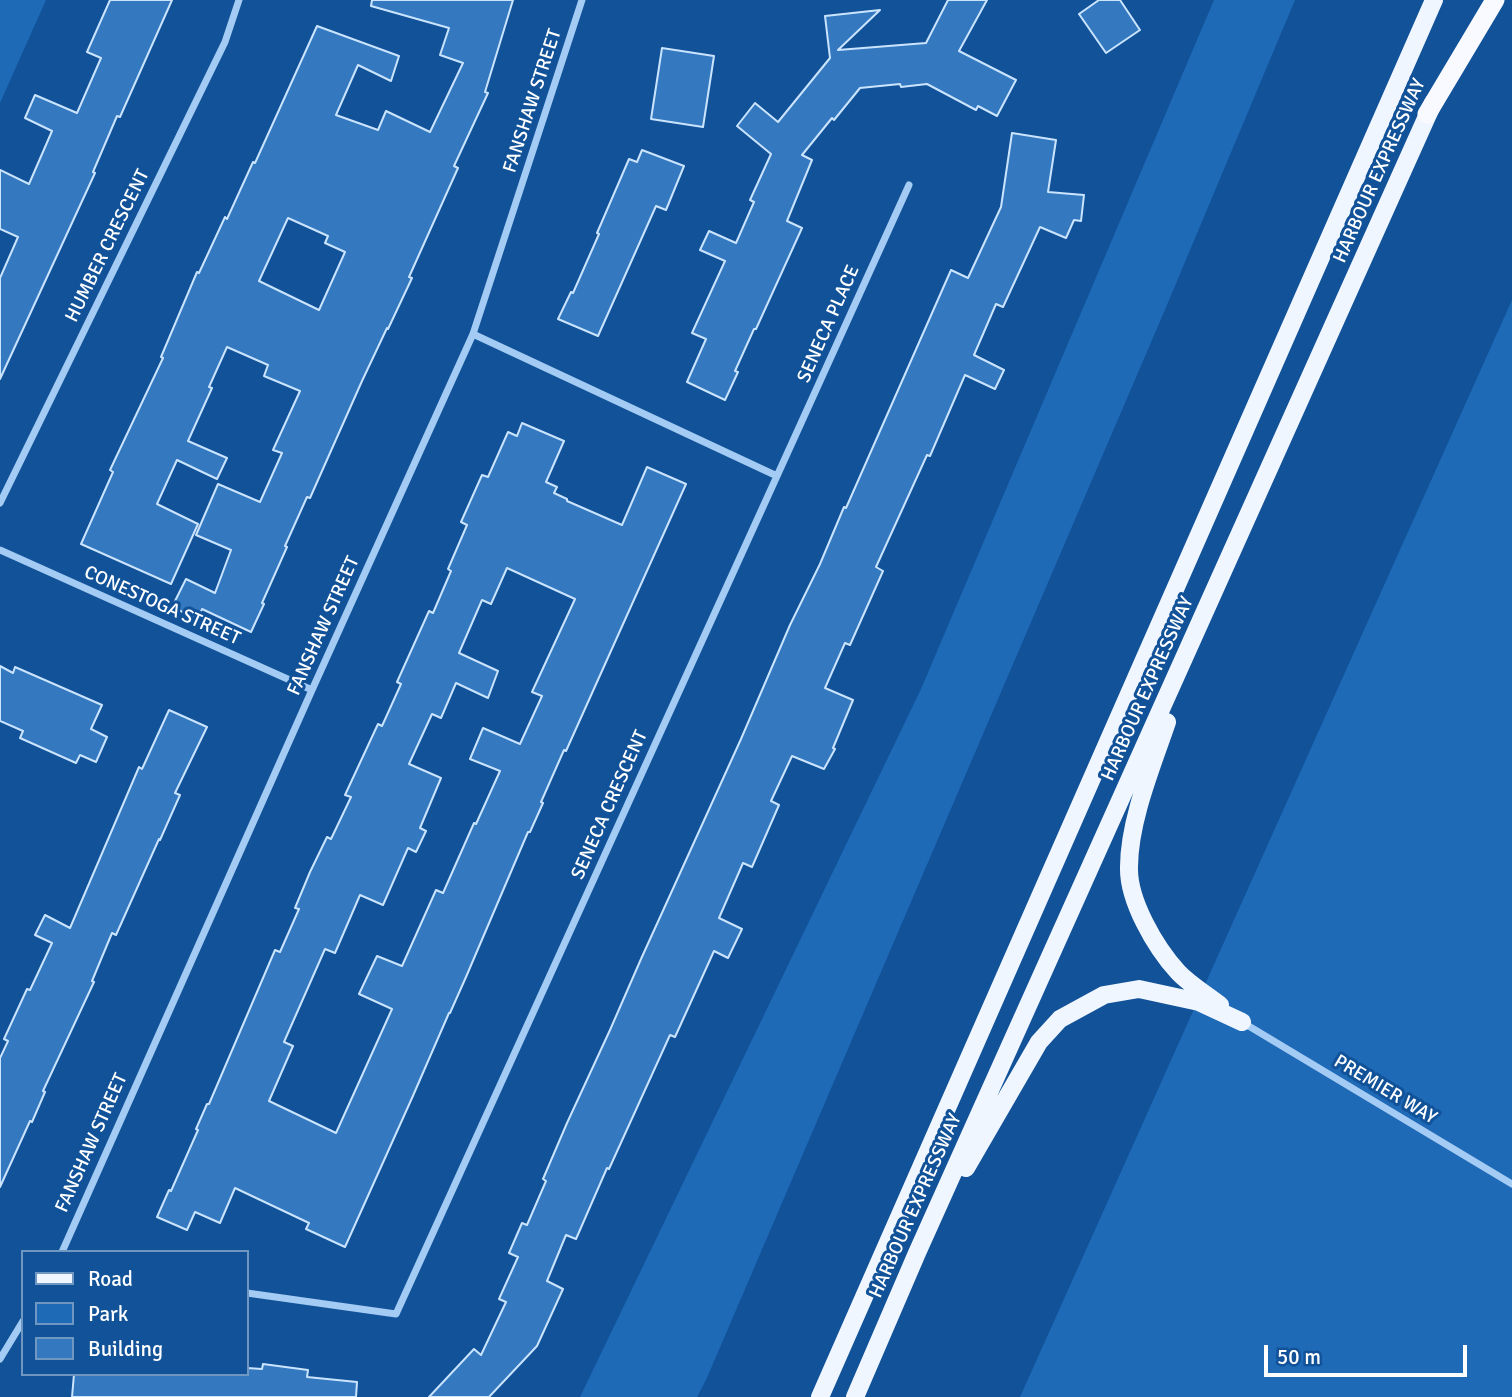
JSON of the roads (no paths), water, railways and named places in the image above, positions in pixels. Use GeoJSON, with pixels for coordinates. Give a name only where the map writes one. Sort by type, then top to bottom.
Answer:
{"type":"FeatureCollection","features":[{"type":"Feature","properties":{"kind":"highway"},"geometry":{"type":"LineString","coordinates":[[1427,114],[1495,0]]}},
{"type":"Feature","properties":{"kind":"main road","name":"HARBOUR EXPRESSWAY"},"geometry":{"type":"LineString","coordinates":[[820,1397],[1434,0]]}},
{"type":"Feature","properties":{"kind":"main road","name":"HARBOUR EXPRESSWAY"},"geometry":{"type":"LineString","coordinates":[[855,1397],[1427,114],[1484,0]]}},
{"type":"Feature","properties":{"kind":"main road"},"geometry":{"type":"LineString","coordinates":[[1201,621],[1131,835],[1128,870],[1137,907],[1159,948],[1179,974],[1242,1022]]}},
{"type":"Feature","properties":{"kind":"main road"},"geometry":{"type":"LineString","coordinates":[[917,1253],[1039,1042],[1060,1019],[1104,995],[1139,989],[1199,1002],[1242,1022]]}},
{"type":"Feature","properties":{"kind":"street","name":"HUMBER CRESCENT"},"geometry":{"type":"LineString","coordinates":[[0,503],[225,42],[239,0]]}},
{"type":"Feature","properties":{"kind":"street","name":"FANSHAW STREET"},"geometry":{"type":"LineString","coordinates":[[63,1250],[473,334],[582,0]]}},
{"type":"Feature","properties":{"kind":"street","name":"SENECA PLACE"},"geometry":{"type":"LineString","coordinates":[[777,477],[909,185]]}},
{"type":"Feature","properties":{"kind":"street"},"geometry":{"type":"LineString","coordinates":[[473,334],[777,477]]}},
{"type":"Feature","properties":{"kind":"street","name":"SENECA CRESCENT"},"geometry":{"type":"LineString","coordinates":[[248,1293],[396,1314],[777,477]]}},
{"type":"Feature","properties":{"kind":"street","name":"CONESTOGA STREET"},"geometry":{"type":"LineString","coordinates":[[0,550],[312,690]]}},
{"type":"Feature","properties":{"kind":"street","name":"PREMIER WAY"},"geometry":{"type":"LineString","coordinates":[[1242,1022],[1512,1184]]}},
{"type":"Feature","properties":{"kind":"street"},"geometry":{"type":"LineString","coordinates":[[0,1359],[21,1324]]}}]}
